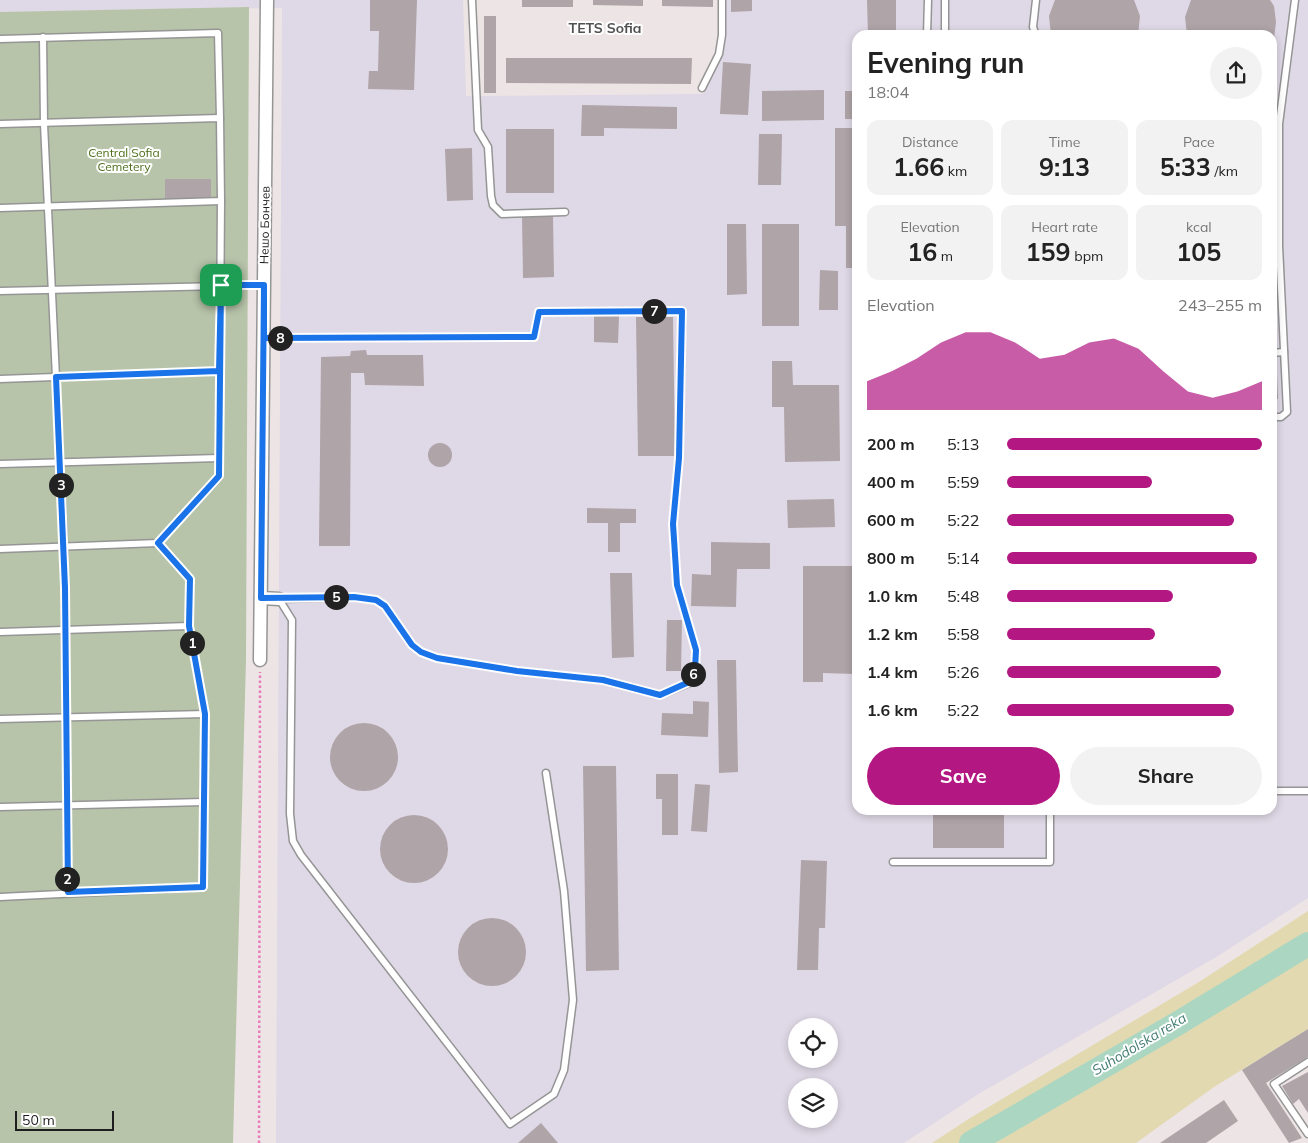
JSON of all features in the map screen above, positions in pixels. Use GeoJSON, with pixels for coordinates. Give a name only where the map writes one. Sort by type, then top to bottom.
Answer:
{"type":"FeatureCollection","features":[{"type":"Feature","properties":{"kind":"street","name":"Нешо Бончев"},"geometry":{"type":"LineString","coordinates":[[260,660],[267,0]]}},
{"type":"Feature","properties":{"kind":"street"},"geometry":{"type":"LineString","coordinates":[[261,598],[279,599]]}},
{"type":"Feature","properties":{"kind":"lane"},"geometry":{"type":"LineString","coordinates":[[472,0],[478,130],[488,147],[493,205],[502,214],[565,212]]}},
{"type":"Feature","properties":{"kind":"lane"},"geometry":{"type":"LineString","coordinates":[[702,88],[719,54],[722,35],[722,0]]}},
{"type":"Feature","properties":{"kind":"lane"},"geometry":{"type":"LineString","coordinates":[[927,30],[928,0]]}},
{"type":"Feature","properties":{"kind":"lane"},"geometry":{"type":"LineString","coordinates":[[945,0],[945,30]]}},
{"type":"Feature","properties":{"kind":"lane"},"geometry":{"type":"LineString","coordinates":[[1034,30],[1036,0]]}},
{"type":"Feature","properties":{"kind":"lane"},"geometry":{"type":"LineString","coordinates":[[1277,416],[1287,412],[1279,246],[1279,124],[1295,0]]}},
{"type":"Feature","properties":{"kind":"lane"},"geometry":{"type":"LineString","coordinates":[[0,39],[218,33],[221,201],[219,476],[158,543],[0,549]]}},
{"type":"Feature","properties":{"kind":"lane"},"geometry":{"type":"LineString","coordinates":[[43,37],[44,124],[64,547],[68,892]]}},
{"type":"Feature","properties":{"kind":"lane"},"geometry":{"type":"LineString","coordinates":[[0,124],[220,118]]}},
{"type":"Feature","properties":{"kind":"lane"},"geometry":{"type":"LineString","coordinates":[[0,208],[221,201]]}},
{"type":"Feature","properties":{"kind":"lane"},"geometry":{"type":"LineString","coordinates":[[0,291],[264,285]]}},
{"type":"Feature","properties":{"kind":"lane"},"geometry":{"type":"LineString","coordinates":[[264,338],[534,337],[539,312],[682,311],[679,458],[673,524],[677,585],[696,650],[695,669],[689,682],[660,695],[603,680],[517,671],[437,658],[421,652],[412,645],[385,606],[376,600],[354,597],[279,599]]}},
{"type":"Feature","properties":{"kind":"lane"},"geometry":{"type":"LineString","coordinates":[[1277,353],[1284,352]]}},
{"type":"Feature","properties":{"kind":"lane"},"geometry":{"type":"LineString","coordinates":[[0,379],[219,371]]}},
{"type":"Feature","properties":{"kind":"lane"},"geometry":{"type":"LineString","coordinates":[[0,464],[219,458]]}},
{"type":"Feature","properties":{"kind":"lane"},"geometry":{"type":"LineString","coordinates":[[0,896],[203,887],[205,714],[189,626],[190,579],[158,543]]}},
{"type":"Feature","properties":{"kind":"lane"},"geometry":{"type":"LineString","coordinates":[[279,599],[292,620],[290,814],[293,841],[301,855],[510,1124],[554,1094],[564,1070],[572,1000],[564,891],[546,773]]}},
{"type":"Feature","properties":{"kind":"lane"},"geometry":{"type":"LineString","coordinates":[[0,632],[189,626]]}},
{"type":"Feature","properties":{"kind":"lane"},"geometry":{"type":"LineString","coordinates":[[0,718],[205,714]]}},
{"type":"Feature","properties":{"kind":"lane"},"geometry":{"type":"LineString","coordinates":[[1277,791],[1308,791]]}},
{"type":"Feature","properties":{"kind":"lane"},"geometry":{"type":"LineString","coordinates":[[0,807],[204,802]]}},
{"type":"Feature","properties":{"kind":"lane"},"geometry":{"type":"LineString","coordinates":[[893,862],[1050,862],[1050,815]]}},
{"type":"Feature","properties":{"kind":"lane"},"geometry":{"type":"LineString","coordinates":[[1308,1062],[1274,1084],[1308,1134]]}},
{"type":"Feature","properties":{"kind":"path"},"geometry":{"type":"LineString","coordinates":[[259,1143],[260,660]]}},
{"type":"Feature","properties":{"kind":"shaded area"},"geometry":{"type":"Polygon","coordinates":[[[0,0],[463,0],[466,96],[703,94],[723,48],[724,0],[1308,0],[1308,898],[1218,956],[980,1093],[904,1143],[276,1143],[282,8],[0,12],[0,0]]]}},
{"type":"Feature","properties":{"kind":"shaded area"},"geometry":{"type":"Polygon","coordinates":[[[1308,911],[1308,1029],[1214,1087],[1136,1143],[932,1143],[970,1118],[1199,982],[1308,911]]]}},
{"type":"Feature","properties":{"kind":"green space","name":"Central Sofia Cemetery"},"geometry":{"type":"Polygon","coordinates":[[[249,7],[246,660],[233,1143],[0,1143],[0,12],[249,7]]]}},
{"type":"Feature","properties":{"kind":"building"},"geometry":{"type":"Polygon","coordinates":[[[370,0],[417,0],[414,90],[368,89],[369,71],[378,71],[379,31],[370,31],[370,0]]]}},
{"type":"Feature","properties":{"kind":"building"},"geometry":{"type":"Polygon","coordinates":[[[522,0],[573,0],[573,7],[522,7],[522,0]]]}},
{"type":"Feature","properties":{"kind":"building"},"geometry":{"type":"Polygon","coordinates":[[[593,0],[643,0],[643,6],[593,5],[593,0]]]}},
{"type":"Feature","properties":{"kind":"building"},"geometry":{"type":"Polygon","coordinates":[[[662,0],[713,0],[713,7],[662,6],[662,0]]]}},
{"type":"Feature","properties":{"kind":"building"},"geometry":{"type":"Polygon","coordinates":[[[731,0],[752,0],[752,11],[731,12],[731,0]]]}},
{"type":"Feature","properties":{"kind":"building"},"geometry":{"type":"Polygon","coordinates":[[[867,0],[896,0],[896,30],[868,30],[867,0]]]}},
{"type":"Feature","properties":{"kind":"building"},"geometry":{"type":"Polygon","coordinates":[[[1055,0],[1134,0],[1140,16],[1139,30],[1050,30],[1049,16],[1055,0]]]}},
{"type":"Feature","properties":{"kind":"building"},"geometry":{"type":"Polygon","coordinates":[[[1191,0],[1270,0],[1274,6],[1276,22],[1275,30],[1186,30],[1185,17],[1191,0]]]}},
{"type":"Feature","properties":{"kind":"building"},"geometry":{"type":"Polygon","coordinates":[[[484,16],[496,16],[496,93],[484,93],[484,16]]]}},
{"type":"Feature","properties":{"kind":"building"},"geometry":{"type":"Polygon","coordinates":[[[506,58],[692,58],[691,84],[506,83],[506,58]]]}},
{"type":"Feature","properties":{"kind":"building"},"geometry":{"type":"Polygon","coordinates":[[[723,62],[751,64],[748,115],[720,114],[723,62]]]}},
{"type":"Feature","properties":{"kind":"building"},"geometry":{"type":"Polygon","coordinates":[[[824,90],[824,120],[762,121],[762,91],[824,90]]]}},
{"type":"Feature","properties":{"kind":"building"},"geometry":{"type":"Polygon","coordinates":[[[845,91],[852,91],[852,119],[845,119],[845,91]]]}},
{"type":"Feature","properties":{"kind":"building"},"geometry":{"type":"Polygon","coordinates":[[[582,105],[677,107],[677,129],[604,128],[604,136],[581,136],[582,105]]]}},
{"type":"Feature","properties":{"kind":"building"},"geometry":{"type":"Polygon","coordinates":[[[835,128],[852,128],[852,268],[846,268],[846,226],[835,226],[835,128]]]}},
{"type":"Feature","properties":{"kind":"building"},"geometry":{"type":"Polygon","coordinates":[[[506,129],[554,129],[554,193],[506,193],[506,129]]]}},
{"type":"Feature","properties":{"kind":"building"},"geometry":{"type":"Polygon","coordinates":[[[759,134],[782,134],[781,185],[758,185],[759,134]]]}},
{"type":"Feature","properties":{"kind":"building"},"geometry":{"type":"Polygon","coordinates":[[[472,148],[473,200],[447,201],[445,149],[472,148]]]}},
{"type":"Feature","properties":{"kind":"building"},"geometry":{"type":"Polygon","coordinates":[[[165,179],[211,179],[211,199],[165,199],[165,179]]]}},
{"type":"Feature","properties":{"kind":"building"},"geometry":{"type":"Polygon","coordinates":[[[522,216],[553,216],[554,277],[523,278],[522,216]]]}},
{"type":"Feature","properties":{"kind":"building"},"geometry":{"type":"Polygon","coordinates":[[[727,224],[746,224],[747,294],[727,295],[727,224]]]}},
{"type":"Feature","properties":{"kind":"building"},"geometry":{"type":"Polygon","coordinates":[[[762,224],[799,224],[799,326],[762,326],[762,224]]]}},
{"type":"Feature","properties":{"kind":"building"},"geometry":{"type":"Polygon","coordinates":[[[820,270],[838,271],[838,310],[819,310],[820,270]]]}},
{"type":"Feature","properties":{"kind":"building"},"geometry":{"type":"Polygon","coordinates":[[[594,315],[619,316],[618,343],[594,342],[594,315]]]}},
{"type":"Feature","properties":{"kind":"building"},"geometry":{"type":"Polygon","coordinates":[[[636,317],[673,317],[675,456],[638,456],[636,317]]]}},
{"type":"Feature","properties":{"kind":"building"},"geometry":{"type":"Polygon","coordinates":[[[366,350],[367,355],[423,355],[424,386],[365,385],[364,373],[351,373],[350,546],[319,546],[321,357],[350,356],[351,351],[366,350]]]}},
{"type":"Feature","properties":{"kind":"building"},"geometry":{"type":"Polygon","coordinates":[[[772,361],[792,361],[793,385],[839,385],[840,461],[785,462],[784,407],[772,407],[772,361]]]}},
{"type":"Feature","properties":{"kind":"building"},"geometry":{"type":"Polygon","coordinates":[[[440,443],[448,447],[452,455],[448,463],[440,467],[432,463],[428,455],[432,447],[440,443]]]}},
{"type":"Feature","properties":{"kind":"building"},"geometry":{"type":"Polygon","coordinates":[[[834,499],[835,527],[788,528],[787,500],[834,499]]]}},
{"type":"Feature","properties":{"kind":"building"},"geometry":{"type":"Polygon","coordinates":[[[587,508],[636,509],[636,523],[620,523],[620,552],[608,552],[608,523],[587,523],[587,508]]]}},
{"type":"Feature","properties":{"kind":"building"},"geometry":{"type":"Polygon","coordinates":[[[711,542],[770,543],[770,569],[737,569],[736,607],[691,606],[692,574],[711,575],[711,542]]]}},
{"type":"Feature","properties":{"kind":"building"},"geometry":{"type":"Polygon","coordinates":[[[803,566],[852,566],[852,674],[823,673],[823,682],[803,682],[803,566]]]}},
{"type":"Feature","properties":{"kind":"building"},"geometry":{"type":"Polygon","coordinates":[[[610,573],[632,573],[634,657],[612,658],[610,573]]]}},
{"type":"Feature","properties":{"kind":"building"},"geometry":{"type":"Polygon","coordinates":[[[667,620],[682,620],[681,671],[666,671],[667,620]]]}},
{"type":"Feature","properties":{"kind":"building"},"geometry":{"type":"Polygon","coordinates":[[[717,660],[736,660],[738,772],[719,773],[717,660]]]}},
{"type":"Feature","properties":{"kind":"building"},"geometry":{"type":"Polygon","coordinates":[[[693,701],[709,702],[708,737],[661,735],[662,713],[693,714],[693,701]]]}},
{"type":"Feature","properties":{"kind":"building"},"geometry":{"type":"Polygon","coordinates":[[[364,723],[377,726],[388,733],[395,744],[398,757],[395,770],[388,781],[377,788],[364,791],[351,788],[340,781],[333,770],[330,757],[333,744],[340,733],[351,726],[364,723]]]}},
{"type":"Feature","properties":{"kind":"building"},"geometry":{"type":"Polygon","coordinates":[[[583,766],[616,766],[619,970],[586,971],[583,766]]]}},
{"type":"Feature","properties":{"kind":"building"},"geometry":{"type":"Polygon","coordinates":[[[656,774],[678,774],[678,835],[662,835],[662,799],[656,799],[656,774]]]}},
{"type":"Feature","properties":{"kind":"building"},"geometry":{"type":"Polygon","coordinates":[[[695,784],[710,785],[707,832],[691,831],[695,784]]]}},
{"type":"Feature","properties":{"kind":"building"},"geometry":{"type":"Polygon","coordinates":[[[414,815],[427,818],[438,825],[445,836],[448,849],[445,862],[438,873],[427,880],[414,883],[401,880],[390,873],[383,862],[380,849],[383,836],[390,825],[401,818],[414,815]]]}},
{"type":"Feature","properties":{"kind":"building"},"geometry":{"type":"Polygon","coordinates":[[[933,815],[1004,815],[1004,848],[933,848],[933,815]]]}},
{"type":"Feature","properties":{"kind":"building"},"geometry":{"type":"Polygon","coordinates":[[[801,860],[827,861],[825,928],[819,928],[818,970],[797,970],[801,860]]]}},
{"type":"Feature","properties":{"kind":"building"},"geometry":{"type":"Polygon","coordinates":[[[492,918],[505,921],[516,928],[523,939],[526,952],[523,965],[516,976],[505,983],[492,986],[479,983],[468,976],[461,965],[458,952],[461,939],[468,928],[479,921],[492,918]]]}},
{"type":"Feature","properties":{"kind":"building"},"geometry":{"type":"Polygon","coordinates":[[[1308,1029],[1308,1057],[1266,1083],[1302,1138],[1289,1143],[1242,1070],[1308,1029]]]}},
{"type":"Feature","properties":{"kind":"building"},"geometry":{"type":"Polygon","coordinates":[[[1308,1072],[1308,1113],[1299,1099],[1293,1104],[1282,1086],[1308,1072]]]}},
{"type":"Feature","properties":{"kind":"building"},"geometry":{"type":"Polygon","coordinates":[[[1224,1100],[1238,1121],[1206,1143],[1160,1143],[1224,1100]]]}},
{"type":"Feature","properties":{"kind":"building"},"geometry":{"type":"Polygon","coordinates":[[[541,1123],[558,1143],[518,1143],[541,1123]]]}},
{"type":"Feature","properties":{"kind":"waterway","name":"Suhodolska reka"},"geometry":{"type":"LineString","coordinates":[[971,1143],[1180,1022],[1308,944]]}},
{"type":"Feature","properties":{"kind":"district","name":"TETS Sofia"},"geometry":{"type":"Point","coordinates":[605,28]}},
{"type":"Feature","properties":{"kind":"route"},"geometry":{"type":"LineString","coordinates":[[221,285],[219,476],[158,543],[190,579],[189,626],[205,714],[203,887],[68,892],[65,588],[56,377],[219,371],[221,285],[264,285],[261,598],[354,597],[376,600],[385,606],[412,645],[421,652],[437,658],[517,671],[603,680],[660,695],[689,682],[695,669],[696,650],[677,585],[673,524],[679,458],[682,311],[539,312],[534,337],[450,339],[264,338],[264,285],[221,285]]}}]}
